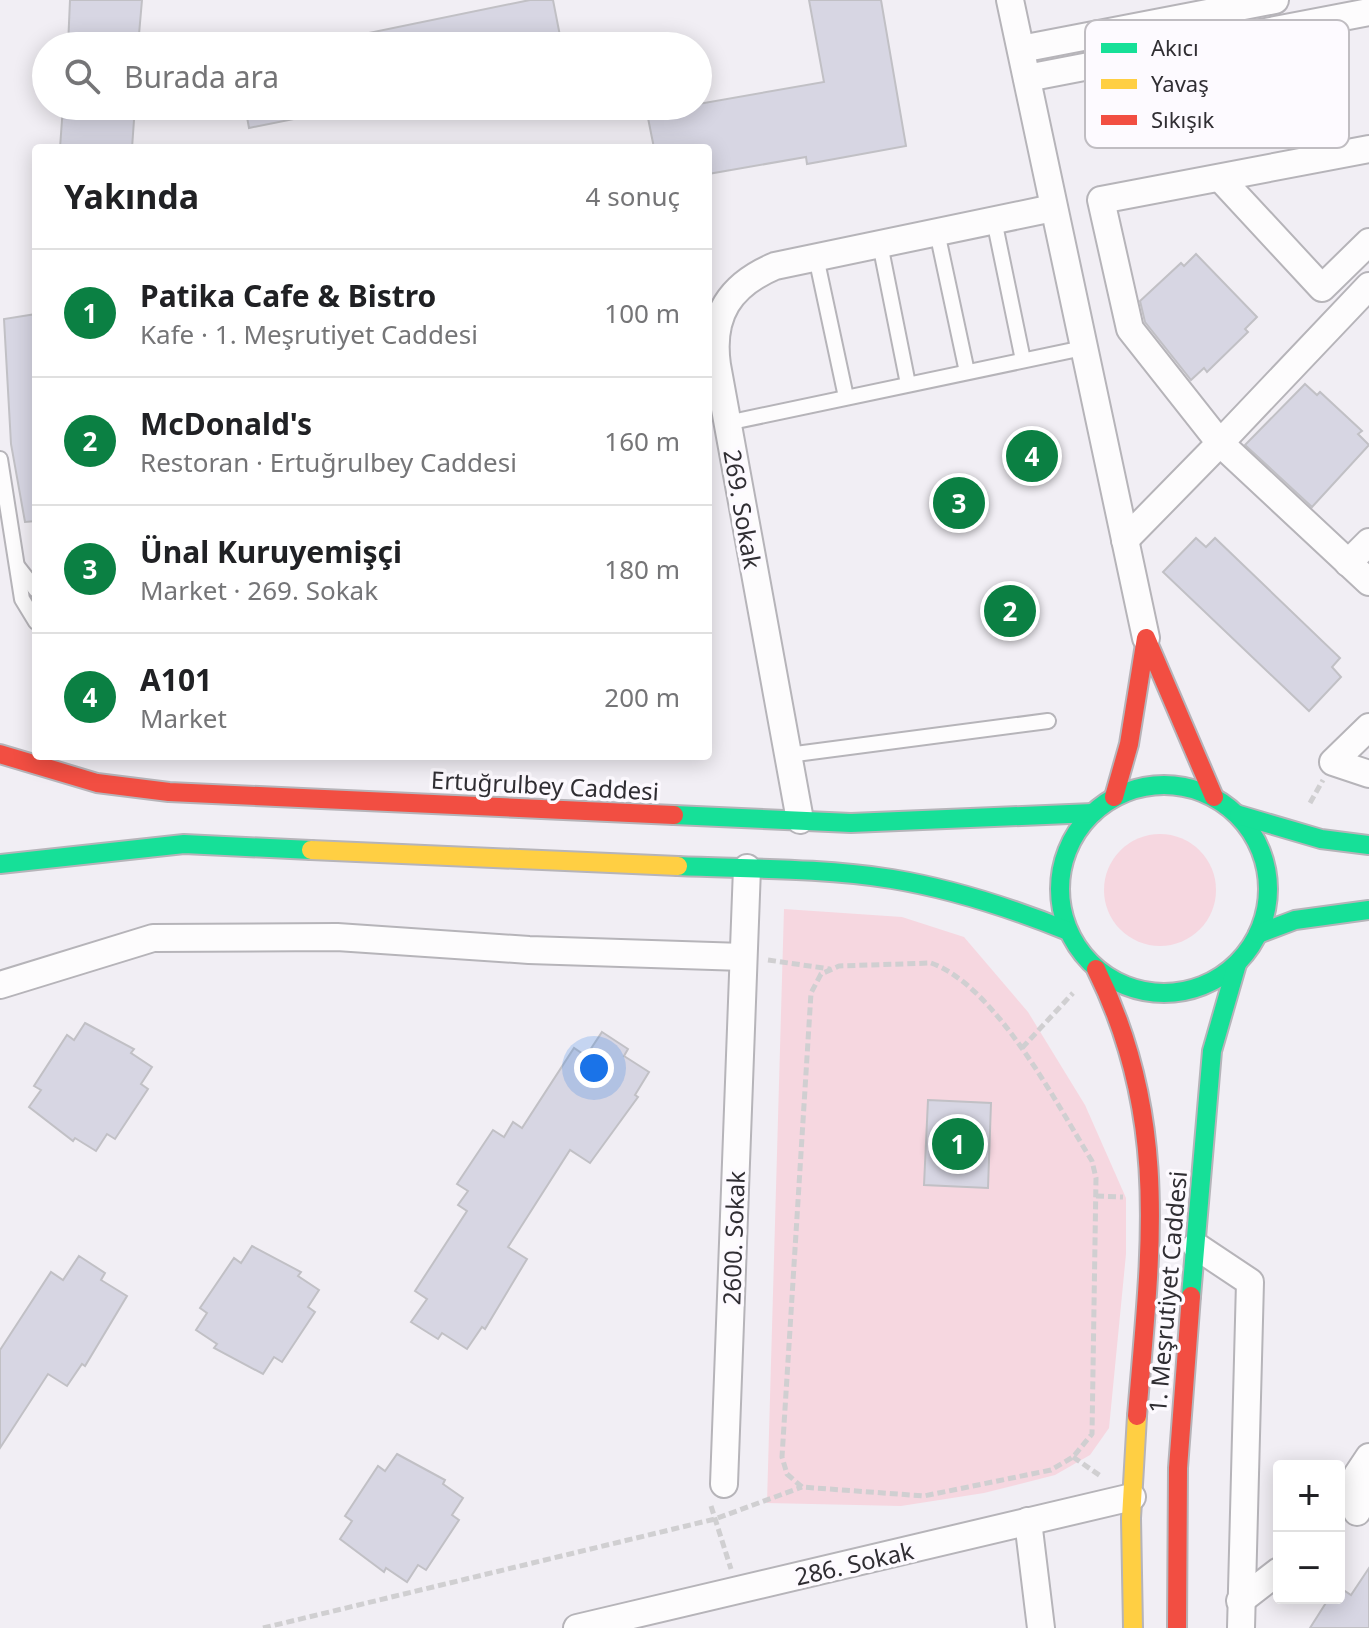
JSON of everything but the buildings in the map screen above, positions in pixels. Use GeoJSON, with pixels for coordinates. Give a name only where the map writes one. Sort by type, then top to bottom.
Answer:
{"type":"FeatureCollection","features":[{"type":"Feature","properties":{"kind":"main road"},"geometry":{"type":"LineString","coordinates":[[1146,638],[1214,797]]}},
{"type":"Feature","properties":{"kind":"main road"},"geometry":{"type":"LineString","coordinates":[[1114,797],[1129,744],[1146,638]]}},
{"type":"Feature","properties":{"kind":"main road","name":"Ertuğrulbey Caddesi"},"geometry":{"type":"LineString","coordinates":[[0,754],[97,783],[169,792],[851,823],[1093,813]]}},
{"type":"Feature","properties":{"kind":"main road"},"geometry":{"type":"LineString","coordinates":[[1160,784],[1188,786],[1214,797],[1239,815],[1258,841],[1268,871],[1268,903],[1258,934],[1237,964],[1212,982],[1183,991],[1152,993],[1122,985],[1096,969],[1068,931],[1060,903],[1060,873],[1069,845],[1093,813],[1114,797],[1133,789],[1160,784]]}},
{"type":"Feature","properties":{"kind":"main road"},"geometry":{"type":"LineString","coordinates":[[1239,815],[1294,832],[1369,845]]}},
{"type":"Feature","properties":{"kind":"main road"},"geometry":{"type":"LineString","coordinates":[[0,864],[184,844],[892,876],[1001,903],[1068,931]]}},
{"type":"Feature","properties":{"kind":"main road"},"geometry":{"type":"LineString","coordinates":[[1258,934],[1295,920],[1369,910]]}},
{"type":"Feature","properties":{"kind":"main road","name":"1. Meşrutiyet Caddesi"},"geometry":{"type":"LineString","coordinates":[[1177,1628],[1174,1545],[1177,1458],[1216,1024],[1237,964]]}},
{"type":"Feature","properties":{"kind":"main road","name":"1. Meşrutiyet Caddesi"},"geometry":{"type":"LineString","coordinates":[[1096,969],[1133,1058],[1147,1134],[1151,1218],[1132,1497],[1133,1628]]}},
{"type":"Feature","properties":{"kind":"street"},"geometry":{"type":"LineString","coordinates":[[1010,0],[1146,638]]}},
{"type":"Feature","properties":{"kind":"street"},"geometry":{"type":"LineString","coordinates":[[1171,20],[1275,0]]}},
{"type":"Feature","properties":{"kind":"street"},"geometry":{"type":"LineString","coordinates":[[1328,20],[1369,12]]}},
{"type":"Feature","properties":{"kind":"street"},"geometry":{"type":"LineString","coordinates":[[1021,49],[1085,37]]}},
{"type":"Feature","properties":{"kind":"street"},"geometry":{"type":"LineString","coordinates":[[1027,78],[1085,67]]}},
{"type":"Feature","properties":{"kind":"street"},"geometry":{"type":"LineString","coordinates":[[1369,149],[1101,200],[1130,329],[1220,443],[1369,582]]}},
{"type":"Feature","properties":{"kind":"street"},"geometry":{"type":"LineString","coordinates":[[1220,178],[1322,288],[1369,242]]}},
{"type":"Feature","properties":{"kind":"street","name":"269. Sokak"},"geometry":{"type":"LineString","coordinates":[[712,342],[722,313],[733,294],[752,276],[775,266],[1053,208]]}},
{"type":"Feature","properties":{"kind":"street"},"geometry":{"type":"LineString","coordinates":[[1125,540],[1369,286]]}},
{"type":"Feature","properties":{"kind":"street","name":"269. Sokak"},"geometry":{"type":"LineString","coordinates":[[712,350],[800,820]]}},
{"type":"Feature","properties":{"kind":"street"},"geometry":{"type":"LineString","coordinates":[[1348,563],[1369,542]]}},
{"type":"Feature","properties":{"kind":"street"},"geometry":{"type":"LineString","coordinates":[[1369,727],[1333,762],[1369,774]]}},
{"type":"Feature","properties":{"kind":"street","name":"2600. Sokak"},"geometry":{"type":"LineString","coordinates":[[724,1484],[747,868]]}},
{"type":"Feature","properties":{"kind":"street"},"geometry":{"type":"LineString","coordinates":[[0,985],[153,938],[337,937],[529,950],[743,957]]}},
{"type":"Feature","properties":{"kind":"street"},"geometry":{"type":"LineString","coordinates":[[1196,1246],[1250,1282],[1241,1628]]}},
{"type":"Feature","properties":{"kind":"street"},"geometry":{"type":"LineString","coordinates":[[1355,1517],[1357,1475],[1369,1457]]}},
{"type":"Feature","properties":{"kind":"street","name":"286. Sokak"},"geometry":{"type":"LineString","coordinates":[[577,1628],[1132,1497]]}},
{"type":"Feature","properties":{"kind":"street"},"geometry":{"type":"LineString","coordinates":[[1028,1521],[1041,1628]]}},
{"type":"Feature","properties":{"kind":"street"},"geometry":{"type":"LineString","coordinates":[[1240,1601],[1273,1576]]}},
{"type":"Feature","properties":{"kind":"lane"},"geometry":{"type":"LineString","coordinates":[[994,220],[1023,360]]}},
{"type":"Feature","properties":{"kind":"lane"},"geometry":{"type":"LineString","coordinates":[[937,232],[967,372]]}},
{"type":"Feature","properties":{"kind":"lane"},"geometry":{"type":"LineString","coordinates":[[880,244],[908,384]]}},
{"type":"Feature","properties":{"kind":"lane"},"geometry":{"type":"LineString","coordinates":[[816,257],[846,397]]}},
{"type":"Feature","properties":{"kind":"lane"},"geometry":{"type":"LineString","coordinates":[[727,423],[1083,348]]}},
{"type":"Feature","properties":{"kind":"lane"},"geometry":{"type":"LineString","coordinates":[[0,459],[13,560],[22,599],[32,615]]}},
{"type":"Feature","properties":{"kind":"lane"},"geometry":{"type":"LineString","coordinates":[[13,560],[32,585]]}},
{"type":"Feature","properties":{"kind":"lane"},"geometry":{"type":"LineString","coordinates":[[788,755],[1048,721]]}},
{"type":"Feature","properties":{"kind":"path"},"geometry":{"type":"LineString","coordinates":[[1294,832],[1333,762]]}},
{"type":"Feature","properties":{"kind":"path"},"geometry":{"type":"LineString","coordinates":[[263,1628],[715,1519],[802,1487],[924,1496],[1051,1470],[1073,1457],[1092,1434],[1096,1178],[1092,1161],[1022,1048],[967,983],[951,970],[931,963],[832,969],[743,957]]}},
{"type":"Feature","properties":{"kind":"path"},"geometry":{"type":"LineString","coordinates":[[802,1487],[787,1474],[782,1457],[811,993],[821,974],[832,969]]}},
{"type":"Feature","properties":{"kind":"path"},"geometry":{"type":"LineString","coordinates":[[1022,1048],[1096,969]]}},
{"type":"Feature","properties":{"kind":"path"},"geometry":{"type":"LineString","coordinates":[[724,1484],[706,1489],[737,1590]]}},
{"type":"Feature","properties":{"kind":"shaded area"},"geometry":{"type":"Polygon","coordinates":[[[1160,834],[1181,839],[1199,851],[1211,869],[1216,890],[1211,911],[1199,929],[1181,941],[1160,946],[1139,941],[1121,929],[1109,911],[1104,890],[1109,869],[1121,851],[1139,839],[1160,834]]]}},
{"type":"Feature","properties":{"kind":"shaded area"},"geometry":{"type":"Polygon","coordinates":[[[784,909],[902,917],[964,937],[1028,1012],[1085,1105],[1126,1198],[1126,1254],[1109,1428],[1090,1455],[1055,1475],[984,1493],[901,1506],[767,1503],[784,909]]]}},
{"type":"Feature","properties":{"kind":"traffic: fast"},"geometry":{"type":"LineString","coordinates":[[1164,785],[1204,793],[1238,815],[1260,849],[1268,889],[1260,929],[1238,963],[1204,985],[1164,993],[1124,985],[1090,963],[1068,929],[1060,889],[1068,849],[1090,815],[1124,793],[1164,785]]}},
{"type":"Feature","properties":{"kind":"traffic: fast"},"geometry":{"type":"LineString","coordinates":[[674,815],[851,823],[1093,813]]}},
{"type":"Feature","properties":{"kind":"traffic: fast"},"geometry":{"type":"LineString","coordinates":[[1239,815],[1321,839],[1369,845]]}},
{"type":"Feature","properties":{"kind":"traffic: fast"},"geometry":{"type":"LineString","coordinates":[[0,864],[184,844],[311,850]]}},
{"type":"Feature","properties":{"kind":"traffic: fast"},"geometry":{"type":"LineString","coordinates":[[678,866],[812,871],[892,879],[982,900],[1068,931]]}},
{"type":"Feature","properties":{"kind":"traffic: fast"},"geometry":{"type":"LineString","coordinates":[[1258,934],[1295,920],[1369,910]]}},
{"type":"Feature","properties":{"kind":"traffic: fast"},"geometry":{"type":"LineString","coordinates":[[1191,1296],[1212,1051],[1237,964]]}},
{"type":"Feature","properties":{"kind":"traffic: slow"},"geometry":{"type":"LineString","coordinates":[[311,850],[678,866]]}},
{"type":"Feature","properties":{"kind":"traffic: slow"},"geometry":{"type":"LineString","coordinates":[[1133,1628],[1131,1518],[1137,1416]]}},
{"type":"Feature","properties":{"kind":"traffic: jam"},"geometry":{"type":"LineString","coordinates":[[1114,797],[1129,744],[1146,638],[1214,797]]}},
{"type":"Feature","properties":{"kind":"traffic: jam"},"geometry":{"type":"LineString","coordinates":[[0,754],[97,783],[169,792],[674,815]]}},
{"type":"Feature","properties":{"kind":"traffic: jam"},"geometry":{"type":"LineString","coordinates":[[1096,969],[1120,1025],[1136,1080],[1145,1134],[1150,1189],[1150,1244],[1137,1416]]}},
{"type":"Feature","properties":{"kind":"traffic: jam"},"geometry":{"type":"LineString","coordinates":[[1177,1628],[1178,1468],[1191,1296]]}},
{"type":"Feature","properties":{"kind":"place","name":"A101"},"geometry":{"type":"Point","coordinates":[1032,456]}},
{"type":"Feature","properties":{"kind":"place","name":"Ünal Kuruyemişçi"},"geometry":{"type":"Point","coordinates":[959,503]}},
{"type":"Feature","properties":{"kind":"place","name":"McDonald's"},"geometry":{"type":"Point","coordinates":[1010,611]}},
{"type":"Feature","properties":{"kind":"place","name":"Patika Cafe & Bistro"},"geometry":{"type":"Point","coordinates":[958,1144]}}]}
